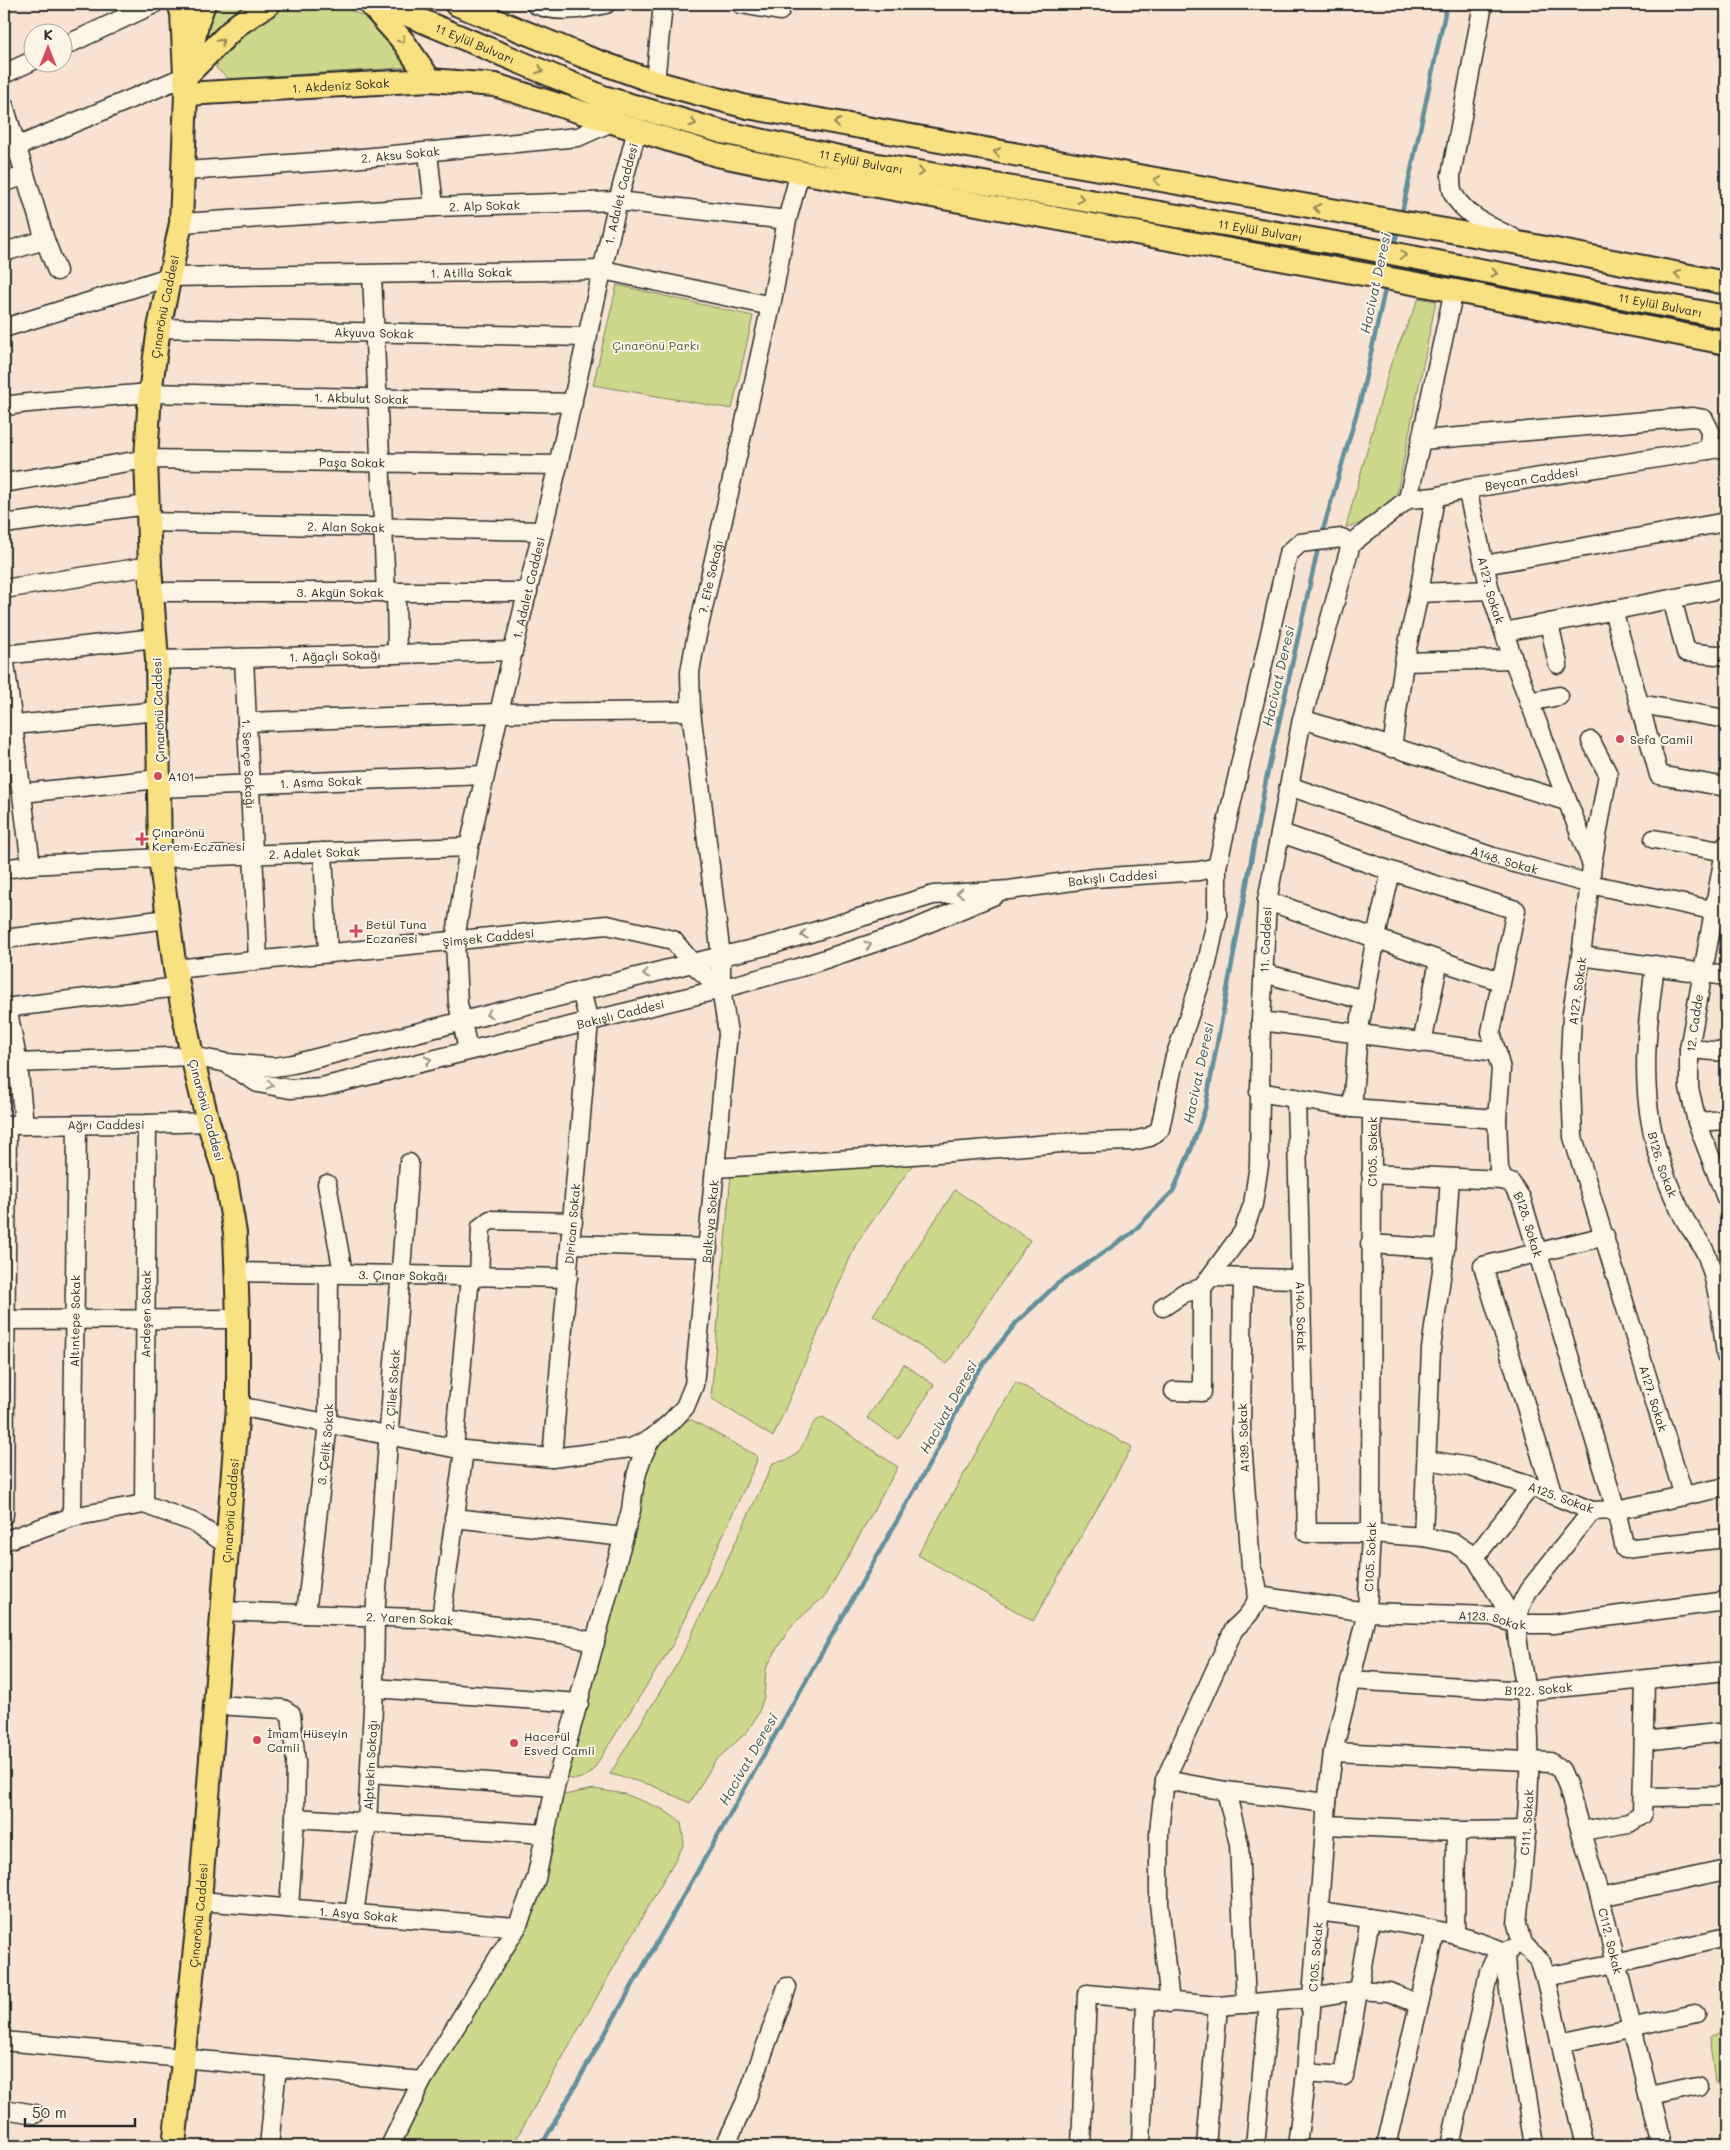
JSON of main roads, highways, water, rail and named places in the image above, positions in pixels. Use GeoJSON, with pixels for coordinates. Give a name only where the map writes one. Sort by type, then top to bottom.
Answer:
{"type":"FeatureCollection","features":[{"type":"Feature","properties":{"kind":"main road"},"geometry":{"type":"LineString","coordinates":[[179,4],[182,13],[186,85]]}},
{"type":"Feature","properties":{"kind":"main road"},"geometry":{"type":"LineString","coordinates":[[186,85],[198,20],[204,4]]}},
{"type":"Feature","properties":{"kind":"main road"},"geometry":{"type":"LineString","coordinates":[[186,85],[237,25],[269,4]]}},
{"type":"Feature","properties":{"kind":"main road"},"geometry":{"type":"LineString","coordinates":[[370,4],[403,41],[430,80]]}},
{"type":"Feature","properties":{"kind":"main road","name":"11 Eylül Bulvarı"},"geometry":{"type":"LineString","coordinates":[[382,4],[603,97],[722,132],[872,164],[1359,247],[1726,317]]}},
{"type":"Feature","properties":{"kind":"main road"},"geometry":{"type":"LineString","coordinates":[[456,4],[583,56],[655,82],[747,107],[1530,245],[1726,283]]}},
{"type":"Feature","properties":{"kind":"main road","name":"1. Akdeniz Sokak"},"geometry":{"type":"LineString","coordinates":[[186,85],[430,80],[495,85],[718,155],[800,172],[1447,289],[1726,343]]}},
{"type":"Feature","properties":{"kind":"main road","name":"Çınarönü Caddesi"},"geometry":{"type":"LineString","coordinates":[[174,2146],[200,1902],[238,1406],[238,1318],[235,1232],[224,1174],[208,1122],[192,1056],[177,978],[160,858],[156,649],[150,566],[146,459],[150,392],[159,328],[181,222],[185,171],[186,85]]}},
{"type":"Feature","properties":{"kind":"waterway","name":"Hacivat Deresi"},"geometry":{"type":"LineString","coordinates":[[1401,217],[1447,4]]}},
{"type":"Feature","properties":{"kind":"waterway","name":"Hacivat Deresi"},"geometry":{"type":"LineString","coordinates":[[1394,246],[1398,229]]}},
{"type":"Feature","properties":{"kind":"waterway","name":"Hacivat Deresi"},"geometry":{"type":"LineString","coordinates":[[1321,537],[1361,398],[1386,285]]}},
{"type":"Feature","properties":{"kind":"waterway","name":"Hacivat Deresi"},"geometry":{"type":"LineString","coordinates":[[541,2146],[934,1456],[975,1375],[1016,1323],[1057,1284],[1132,1233],[1173,1191],[1192,1147],[1205,1109],[1266,780],[1319,544]]}},
{"type":"Feature","properties":{"kind":"place","name":"Sefa Camii"},"geometry":{"type":"Point","coordinates":[1620,739]}},
{"type":"Feature","properties":{"kind":"place","name":"A101"},"geometry":{"type":"Point","coordinates":[158,776]}},
{"type":"Feature","properties":{"kind":"place","name":"Çınarönü Kerem Eczanesi"},"geometry":{"type":"Point","coordinates":[142,839]}},
{"type":"Feature","properties":{"kind":"place","name":"Betül Tuna Eczanesi"},"geometry":{"type":"Point","coordinates":[356,931]}},
{"type":"Feature","properties":{"kind":"place","name":"İmam Hüseyin Camii"},"geometry":{"type":"Point","coordinates":[257,1740]}},
{"type":"Feature","properties":{"kind":"place","name":"Hacerül Esved Camii"},"geometry":{"type":"Point","coordinates":[514,1743]}},
{"type":"Feature","properties":{"kind":"park label","name":"Çınarönü Parkı"},"geometry":{"type":"Point","coordinates":[656,345]}}]}
